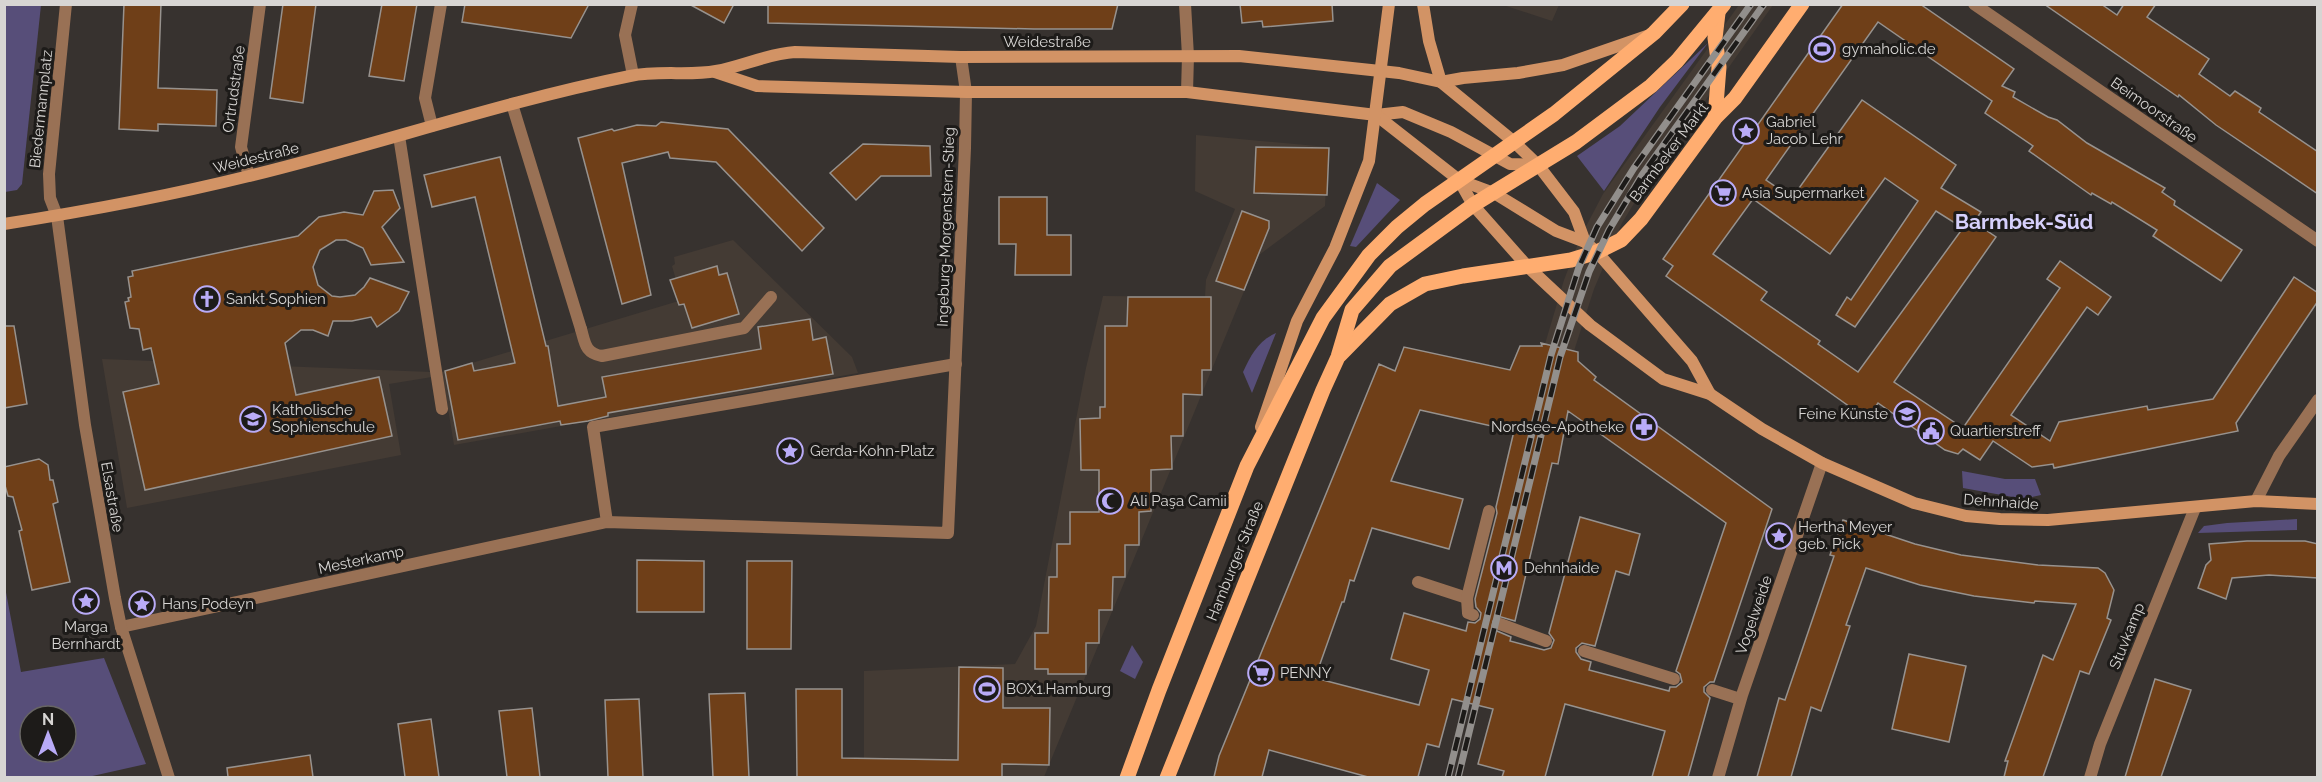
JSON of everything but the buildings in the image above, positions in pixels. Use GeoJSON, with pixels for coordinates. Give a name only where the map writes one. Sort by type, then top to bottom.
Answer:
{"type":"FeatureCollection","features":[{"type":"Feature","properties":{"kind":"main road","name":"Hamburger Straße"},"geometry":{"type":"LineString","coordinates":[[1127,777],[1248,466],[1298,321],[1335,248],[1369,161],[1389,4]]}},
{"type":"Feature","properties":{"kind":"main road"},"geometry":{"type":"LineString","coordinates":[[1423,4],[1429,41],[1440,82],[1513,141]]}},
{"type":"Feature","properties":{"kind":"main road"},"geometry":{"type":"LineString","coordinates":[[1459,180],[1554,114],[1654,33],[1682,4]]}},
{"type":"Feature","properties":{"kind":"main road","name":"Barmbeker Markt"},"geometry":{"type":"LineString","coordinates":[[1528,267],[1571,260],[1591,247],[1621,240],[1641,219],[1715,118],[1735,98],[1802,4]]}},
{"type":"Feature","properties":{"kind":"main road"},"geometry":{"type":"LineString","coordinates":[[1715,118],[1719,67],[1714,39],[1721,9]]}},
{"type":"Feature","properties":{"kind":"main road"},"geometry":{"type":"LineString","coordinates":[[1473,205],[1576,142],[1651,86],[1677,61],[1721,9]]}},
{"type":"Feature","properties":{"kind":"main road"},"geometry":{"type":"LineString","coordinates":[[1380,72],[1399,73],[1440,82],[1518,74],[1563,65],[1654,33]]}},
{"type":"Feature","properties":{"kind":"main road","name":"Weidestraße"},"geometry":{"type":"LineString","coordinates":[[4,224],[57,216],[249,176],[512,104],[633,75],[715,72],[776,54],[795,52],[961,57],[1239,56],[1380,72]]}},
{"type":"Feature","properties":{"kind":"main road","name":"Weidestraße"},"geometry":{"type":"LineString","coordinates":[[715,72],[757,86],[966,92],[1187,92],[1376,115],[1403,112],[1451,132],[1510,164],[1538,165]]}},
{"type":"Feature","properties":{"kind":"main road"},"geometry":{"type":"LineString","coordinates":[[1376,115],[1459,180],[1494,193],[1556,231],[1591,247]]}},
{"type":"Feature","properties":{"kind":"main road","name":"Dehnhaide"},"geometry":{"type":"LineString","coordinates":[[1513,141],[1538,165],[1574,212],[1591,247],[1692,361],[1710,394]]}},
{"type":"Feature","properties":{"kind":"main road","name":"Hamburger Straße"},"geometry":{"type":"LineString","coordinates":[[1248,466],[1323,318],[1369,255],[1397,227],[1459,180]]}},
{"type":"Feature","properties":{"kind":"main road","name":"Dehnhaide"},"geometry":{"type":"LineString","coordinates":[[1459,180],[1473,205],[1528,267],[1590,325],[1663,379],[1710,394],[1762,429],[1822,463],[1914,503],[1966,516],[2048,520],[2256,501],[2318,504]]}},
{"type":"Feature","properties":{"kind":"main road","name":"Hamburger Straße"},"geometry":{"type":"LineString","coordinates":[[1167,777],[1338,357],[1352,310],[1390,266],[1473,205]]}},
{"type":"Feature","properties":{"kind":"main road","name":"Hamburger Straße"},"geometry":{"type":"LineString","coordinates":[[1338,357],[1390,304],[1425,284],[1528,267]]}},
{"type":"Feature","properties":{"kind":"street","name":"Biedermannplatz"},"geometry":{"type":"LineString","coordinates":[[57,216],[50,198],[49,174],[66,4]]}},
{"type":"Feature","properties":{"kind":"street","name":"Ortrudstraße"},"geometry":{"type":"LineString","coordinates":[[249,176],[241,147],[260,4]]}},
{"type":"Feature","properties":{"kind":"street"},"geometry":{"type":"LineString","coordinates":[[432,126],[424,98],[441,4]]}},
{"type":"Feature","properties":{"kind":"street"},"geometry":{"type":"LineString","coordinates":[[632,4],[625,34],[633,75]]}},
{"type":"Feature","properties":{"kind":"street"},"geometry":{"type":"LineString","coordinates":[[1185,4],[1188,56],[1187,92]]}},
{"type":"Feature","properties":{"kind":"street","name":"Beimoorstraße"},"geometry":{"type":"LineString","coordinates":[[1974,4],[2318,241]]}},
{"type":"Feature","properties":{"kind":"street","name":"Ingeburg-Morgenstern-Stieg"},"geometry":{"type":"LineString","coordinates":[[607,522],[948,533],[966,92],[961,57]]}},
{"type":"Feature","properties":{"kind":"street"},"geometry":{"type":"LineString","coordinates":[[512,104],[587,350],[593,355],[602,356],[744,328],[771,297]]}},
{"type":"Feature","properties":{"kind":"street"},"geometry":{"type":"LineString","coordinates":[[399,136],[442,409]]}},
{"type":"Feature","properties":{"kind":"street","name":"Elsastraße"},"geometry":{"type":"LineString","coordinates":[[57,216],[85,425],[121,627],[169,777]]}},
{"type":"Feature","properties":{"kind":"street"},"geometry":{"type":"LineString","coordinates":[[607,522],[593,428],[956,364]]}},
{"type":"Feature","properties":{"kind":"street"},"geometry":{"type":"LineString","coordinates":[[2256,501],[2279,456],[2318,400]]}},
{"type":"Feature","properties":{"kind":"street","name":"Vogelweide"},"geometry":{"type":"LineString","coordinates":[[1718,777],[1740,699],[1822,463]]}},
{"type":"Feature","properties":{"kind":"street","name":"Stuvkamp"},"geometry":{"type":"LineString","coordinates":[[2090,777],[2100,744],[2195,507]]}},
{"type":"Feature","properties":{"kind":"street"},"geometry":{"type":"LineString","coordinates":[[1473,615],[1468,613],[1467,598],[1489,511]]}},
{"type":"Feature","properties":{"kind":"street","name":"Mesterkamp"},"geometry":{"type":"LineString","coordinates":[[121,627],[607,522]]}},
{"type":"Feature","properties":{"kind":"street"},"geometry":{"type":"LineString","coordinates":[[1418,582],[1467,598]]}},
{"type":"Feature","properties":{"kind":"street"},"geometry":{"type":"LineString","coordinates":[[1500,624],[1546,641]]}},
{"type":"Feature","properties":{"kind":"street"},"geometry":{"type":"LineString","coordinates":[[1584,651],[1674,679]]}},
{"type":"Feature","properties":{"kind":"street"},"geometry":{"type":"LineString","coordinates":[[1712,690],[1740,699]]}},
{"type":"Feature","properties":{"kind":"shaded area"},"geometry":{"type":"Polygon","coordinates":[[[5,4],[41,5],[22,184],[17,190],[5,192],[5,4]]]}},
{"type":"Feature","properties":{"kind":"shaded area"},"geometry":{"type":"Polygon","coordinates":[[[1503,5],[1559,5],[1552,21],[1503,5]]]}},
{"type":"Feature","properties":{"kind":"shaded area"},"geometry":{"type":"Polygon","coordinates":[[[1739,5],[1773,5],[1646,184],[1622,223],[1594,289],[1574,351],[1545,344],[1564,280],[1581,236],[1603,194],[1739,5]]]}},
{"type":"Feature","properties":{"kind":"shaded area"},"geometry":{"type":"Polygon","coordinates":[[[1708,43],[1660,107],[1604,191],[1577,156],[1620,126],[1708,43]]]}},
{"type":"Feature","properties":{"kind":"shaded area"},"geometry":{"type":"Polygon","coordinates":[[[1196,135],[1328,147],[1325,206],[1259,255],[1044,777],[864,778],[864,671],[1015,664],[1036,626],[1086,368],[1103,296],[1205,297],[1206,280],[1235,209],[1195,191],[1196,135]]]}},
{"type":"Feature","properties":{"kind":"shaded area"},"geometry":{"type":"Polygon","coordinates":[[[1377,183],[1400,200],[1356,247],[1350,246],[1377,183]]]}},
{"type":"Feature","properties":{"kind":"shaded area"},"geometry":{"type":"Polygon","coordinates":[[[733,240],[852,357],[858,373],[454,445],[442,372],[682,300],[672,266],[675,264],[674,257],[733,240]]]}},
{"type":"Feature","properties":{"kind":"shaded area"},"geometry":{"type":"Polygon","coordinates":[[[1276,333],[1252,393],[1243,372],[1260,344],[1276,333]]]}},
{"type":"Feature","properties":{"kind":"shaded area","name":"Katholische Sophienschule"},"geometry":{"type":"Polygon","coordinates":[[[102,359],[431,372],[432,377],[389,384],[401,455],[127,508],[102,359]]]}},
{"type":"Feature","properties":{"kind":"shaded area"},"geometry":{"type":"Polygon","coordinates":[[[1962,471],[2005,479],[2035,479],[2041,495],[2024,499],[1963,488],[1962,471]]]}},
{"type":"Feature","properties":{"kind":"shaded area"},"geometry":{"type":"Polygon","coordinates":[[[2297,519],[2297,530],[2198,533],[2204,526],[2297,519]]]}},
{"type":"Feature","properties":{"kind":"shaded area"},"geometry":{"type":"Polygon","coordinates":[[[5,587],[21,672],[104,658],[146,764],[88,777],[5,777],[5,587]]]}},
{"type":"Feature","properties":{"kind":"shaded area"},"geometry":{"type":"Polygon","coordinates":[[[1132,645],[1143,662],[1135,679],[1120,671],[1132,645]]]}},
{"type":"Feature","properties":{"kind":"railway"},"geometry":{"type":"LineString","coordinates":[[1448,778],[1551,355],[1579,267],[1597,227],[1634,168],[1751,4]]}},
{"type":"Feature","properties":{"kind":"railway"},"geometry":{"type":"LineString","coordinates":[[1458,778],[1560,357],[1589,272],[1609,230],[1642,175],[1764,4]]}},
{"type":"Feature","properties":{"kind":"place","name":"gymaholic.de"},"geometry":{"type":"Point","coordinates":[1822,49]}},
{"type":"Feature","properties":{"kind":"place","name":"Gabriel Jacob Lehr"},"geometry":{"type":"Point","coordinates":[1746,131]}},
{"type":"Feature","properties":{"kind":"place","name":"Asia Supermarket"},"geometry":{"type":"Point","coordinates":[1723,193]}},
{"type":"Feature","properties":{"kind":"place","name":"Sankt Sophien"},"geometry":{"type":"Point","coordinates":[207,299]}},
{"type":"Feature","properties":{"kind":"place","name":"Feine Künste"},"geometry":{"type":"Point","coordinates":[1907,414]}},
{"type":"Feature","properties":{"kind":"place","name":"Katholische Sophienschule"},"geometry":{"type":"Point","coordinates":[253,419]}},
{"type":"Feature","properties":{"kind":"place","name":"Nordsee-Apotheke"},"geometry":{"type":"Point","coordinates":[1644,427]}},
{"type":"Feature","properties":{"kind":"place","name":"Quartierstreff"},"geometry":{"type":"Point","coordinates":[1931,431]}},
{"type":"Feature","properties":{"kind":"place","name":"Gerda-Kohn-Platz"},"geometry":{"type":"Point","coordinates":[790,451]}},
{"type":"Feature","properties":{"kind":"place","name":"Ali Paşa Camii"},"geometry":{"type":"Point","coordinates":[1110,501]}},
{"type":"Feature","properties":{"kind":"place","name":"Hertha Meyer geb. Pick"},"geometry":{"type":"Point","coordinates":[1779,536]}},
{"type":"Feature","properties":{"kind":"place","name":"Dehnhaide"},"geometry":{"type":"Point","coordinates":[1504,568]}},
{"type":"Feature","properties":{"kind":"place","name":"Marga Bernhardt"},"geometry":{"type":"Point","coordinates":[86,601]}},
{"type":"Feature","properties":{"kind":"place","name":"Hans Podeyn"},"geometry":{"type":"Point","coordinates":[142,604]}},
{"type":"Feature","properties":{"kind":"place","name":"PENNY"},"geometry":{"type":"Point","coordinates":[1261,673]}},
{"type":"Feature","properties":{"kind":"place","name":"BOX1.Hamburg"},"geometry":{"type":"Point","coordinates":[987,689]}},
{"type":"Feature","properties":{"kind":"district","name":"Barmbek-Süd"},"geometry":{"type":"Point","coordinates":[2024,222]}}]}
